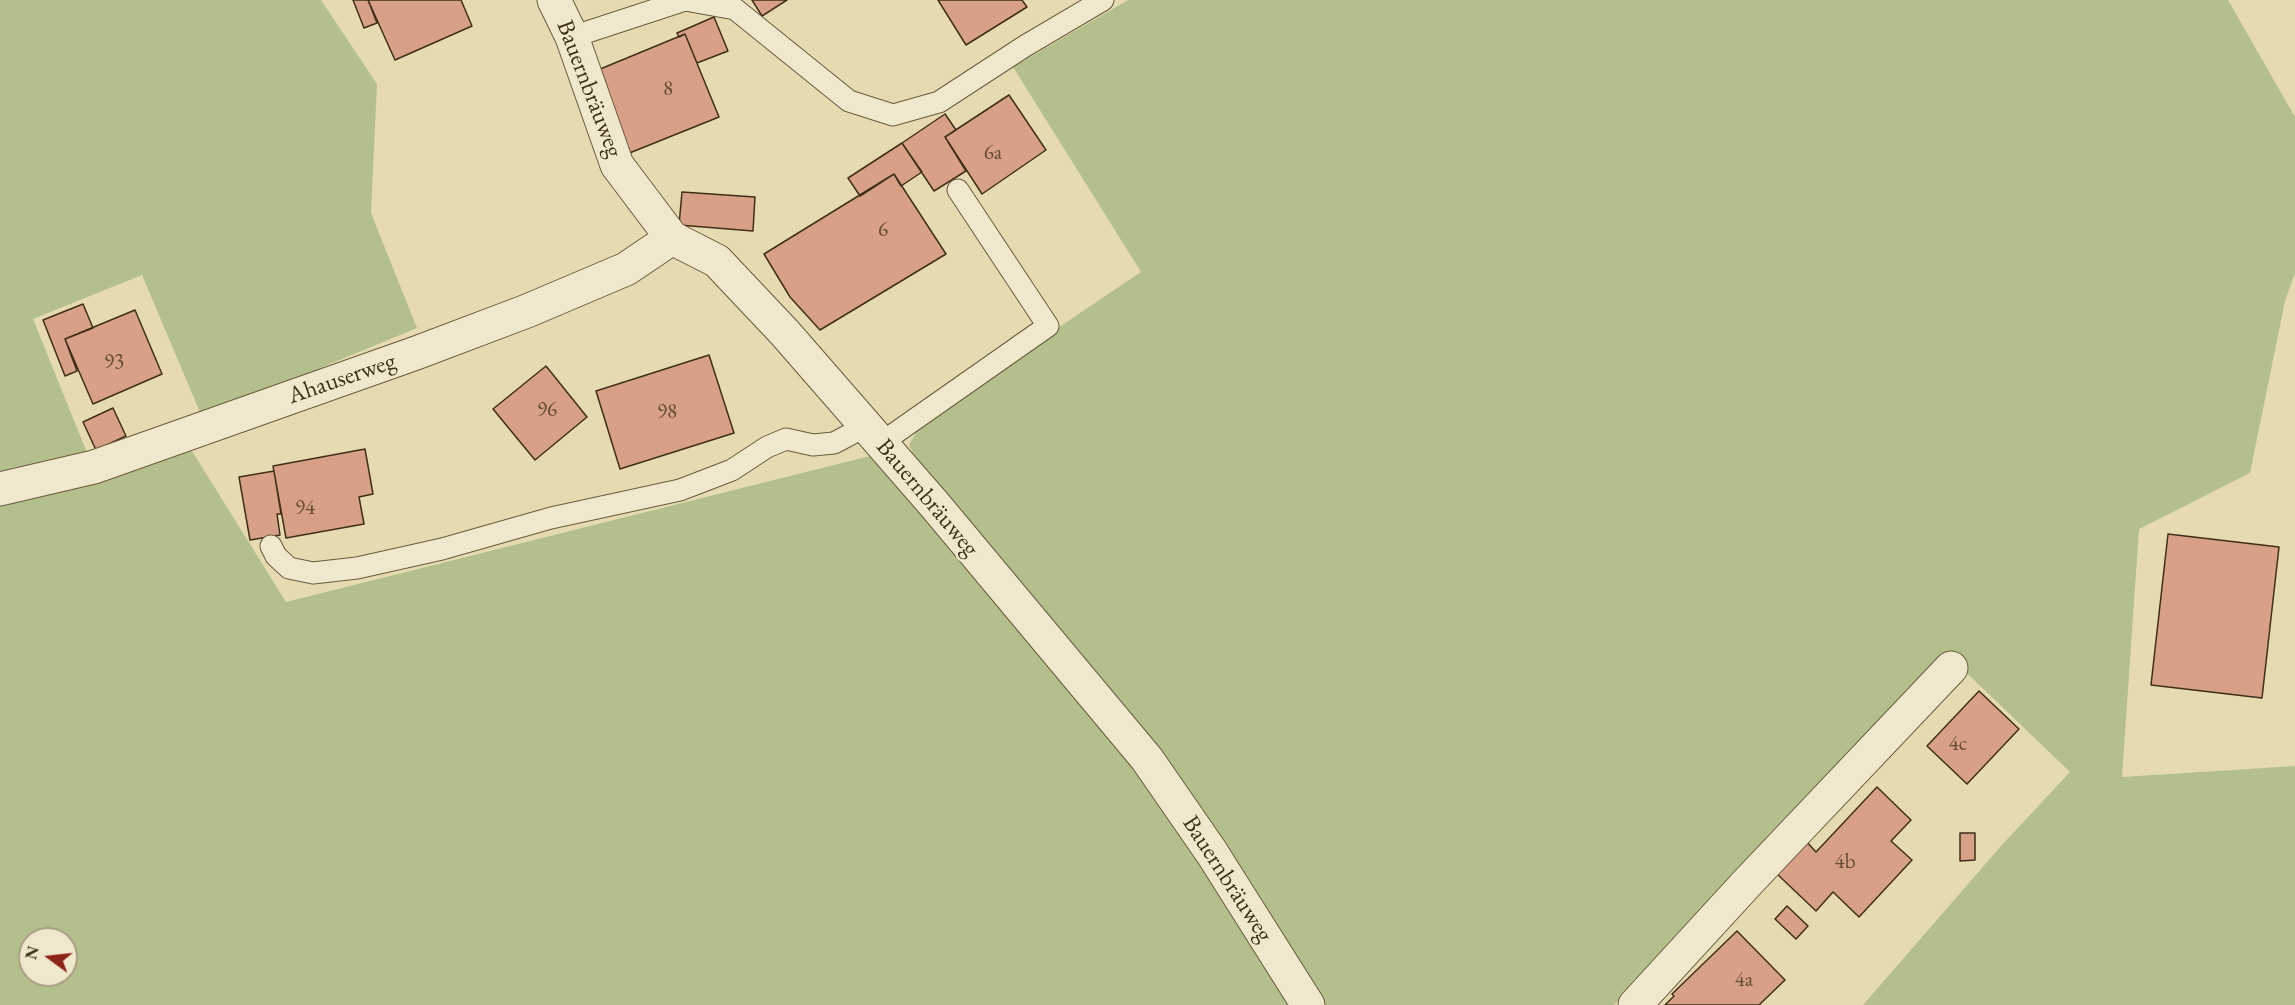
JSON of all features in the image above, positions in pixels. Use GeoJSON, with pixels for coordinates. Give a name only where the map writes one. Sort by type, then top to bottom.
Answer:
{"type":"FeatureCollection","features":[{"type":"Feature","properties":{"kind":"street","name":"Bauernbräuweg"},"geometry":{"type":"LineString","coordinates":[[554,0],[572,37],[617,165],[672,238],[717,261],[785,333],[1147,759],[1212,854],[1308,1005]]}},
{"type":"Feature","properties":{"kind":"street","name":"Ahauserweg"},"geometry":{"type":"LineString","coordinates":[[0,489],[94,467],[416,353],[527,311],[626,269],[672,238]]}},
{"type":"Feature","properties":{"kind":"street"},"geometry":{"type":"LineString","coordinates":[[1635,1005],[1755,874],[1951,668]]}},
{"type":"Feature","properties":{"kind":"lane"},"geometry":{"type":"LineString","coordinates":[[572,37],[685,0],[735,9],[849,101],[893,115],[939,102],[1025,46],[1103,0]]}},
{"type":"Feature","properties":{"kind":"lane"},"geometry":{"type":"LineString","coordinates":[[271,546],[276,556],[290,568],[313,573],[357,568],[442,549],[551,518],[680,490],[732,470],[767,447],[786,439],[813,445],[874,435],[1047,326],[958,190]]}},
{"type":"Feature","properties":{"kind":"green space"},"geometry":{"type":"Polygon","coordinates":[[[0,0],[321,0],[377,84],[371,213],[417,328],[202,417],[142,275],[33,319],[90,460],[0,483],[0,0]]]}},
{"type":"Feature","properties":{"kind":"green space"},"geometry":{"type":"Polygon","coordinates":[[[1128,0],[2228,0],[2295,117],[2295,273],[2285,301],[2250,473],[2139,529],[2122,777],[2295,766],[2295,1005],[1863,1005],[2001,846],[2070,772],[1949,656],[1614,1005],[1318,1005],[922,474],[909,445],[925,417],[1141,272],[1013,67],[1128,0]]]}},
{"type":"Feature","properties":{"kind":"green space"},"geometry":{"type":"Polygon","coordinates":[[[192,451],[286,602],[874,455],[1132,757],[1293,1005],[0,1005],[0,500],[192,451]]]}},
{"type":"Feature","properties":{"kind":"building"},"geometry":{"type":"Polygon","coordinates":[[[353,0],[368,0],[377,23],[364,28],[353,0]]]}},
{"type":"Feature","properties":{"kind":"building"},"geometry":{"type":"Polygon","coordinates":[[[368,0],[461,0],[472,26],[395,60],[368,0]]]}},
{"type":"Feature","properties":{"kind":"building"},"geometry":{"type":"Polygon","coordinates":[[[752,0],[787,0],[762,16],[752,0]]]}},
{"type":"Feature","properties":{"kind":"building"},"geometry":{"type":"Polygon","coordinates":[[[938,0],[1022,0],[1027,7],[966,45],[938,0]]]}},
{"type":"Feature","properties":{"kind":"building"},"geometry":{"type":"Polygon","coordinates":[[[714,17],[728,51],[697,63],[685,34],[679,37],[677,33],[714,17]]]}},
{"type":"Feature","properties":{"kind":"building"},"geometry":{"type":"Polygon","coordinates":[[[685,34],[719,117],[627,154],[593,72],[685,34]]]}},
{"type":"Feature","properties":{"kind":"building"},"geometry":{"type":"Polygon","coordinates":[[[1009,95],[1046,150],[982,194],[945,137],[1009,95]]]}},
{"type":"Feature","properties":{"kind":"building"},"geometry":{"type":"Polygon","coordinates":[[[945,114],[956,130],[945,137],[966,171],[934,191],[902,143],[945,114]]]}},
{"type":"Feature","properties":{"kind":"building"},"geometry":{"type":"Polygon","coordinates":[[[902,143],[922,172],[901,186],[894,174],[860,196],[848,178],[902,143]]]}},
{"type":"Feature","properties":{"kind":"building"},"geometry":{"type":"Polygon","coordinates":[[[894,174],[946,254],[820,330],[790,297],[764,254],[894,174]]]}},
{"type":"Feature","properties":{"kind":"building"},"geometry":{"type":"Polygon","coordinates":[[[682,192],[755,197],[753,231],[679,225],[682,192]]]}},
{"type":"Feature","properties":{"kind":"building"},"geometry":{"type":"Polygon","coordinates":[[[83,304],[93,328],[65,339],[77,371],[65,376],[43,320],[83,304]]]}},
{"type":"Feature","properties":{"kind":"building"},"geometry":{"type":"Polygon","coordinates":[[[135,310],[162,374],[93,404],[65,339],[135,310]]]}},
{"type":"Feature","properties":{"kind":"building"},"geometry":{"type":"Polygon","coordinates":[[[709,355],[734,433],[620,469],[596,391],[709,355]]]}},
{"type":"Feature","properties":{"kind":"building"},"geometry":{"type":"Polygon","coordinates":[[[546,366],[587,417],[535,460],[493,409],[546,366]]]}},
{"type":"Feature","properties":{"kind":"building"},"geometry":{"type":"Polygon","coordinates":[[[113,408],[126,436],[96,450],[83,422],[113,408]]]}},
{"type":"Feature","properties":{"kind":"building"},"geometry":{"type":"Polygon","coordinates":[[[365,449],[373,494],[359,497],[364,524],[286,538],[273,466],[365,449]]]}},
{"type":"Feature","properties":{"kind":"building"},"geometry":{"type":"Polygon","coordinates":[[[274,471],[281,514],[277,514],[280,535],[250,540],[239,477],[274,471]]]}},
{"type":"Feature","properties":{"kind":"building"},"geometry":{"type":"Polygon","coordinates":[[[2168,534],[2279,547],[2262,698],[2151,685],[2168,534]]]}},
{"type":"Feature","properties":{"kind":"building"},"geometry":{"type":"Polygon","coordinates":[[[1979,691],[2019,729],[1967,784],[1927,746],[1979,691]]]}},
{"type":"Feature","properties":{"kind":"building"},"geometry":{"type":"Polygon","coordinates":[[[1877,787],[1911,820],[1891,841],[1912,860],[1859,917],[1833,892],[1816,911],[1776,873],[1806,841],[1816,852],[1877,787]]]}},
{"type":"Feature","properties":{"kind":"building"},"geometry":{"type":"Polygon","coordinates":[[[1960,833],[1975,833],[1975,860],[1960,861],[1960,833]]]}},
{"type":"Feature","properties":{"kind":"building"},"geometry":{"type":"Polygon","coordinates":[[[1787,906],[1808,926],[1796,939],[1775,919],[1787,906]]]}},
{"type":"Feature","properties":{"kind":"building"},"geometry":{"type":"Polygon","coordinates":[[[1737,931],[1785,980],[1759,1005],[1665,1005],[1674,996],[1672,994],[1737,931]]]}}]}
